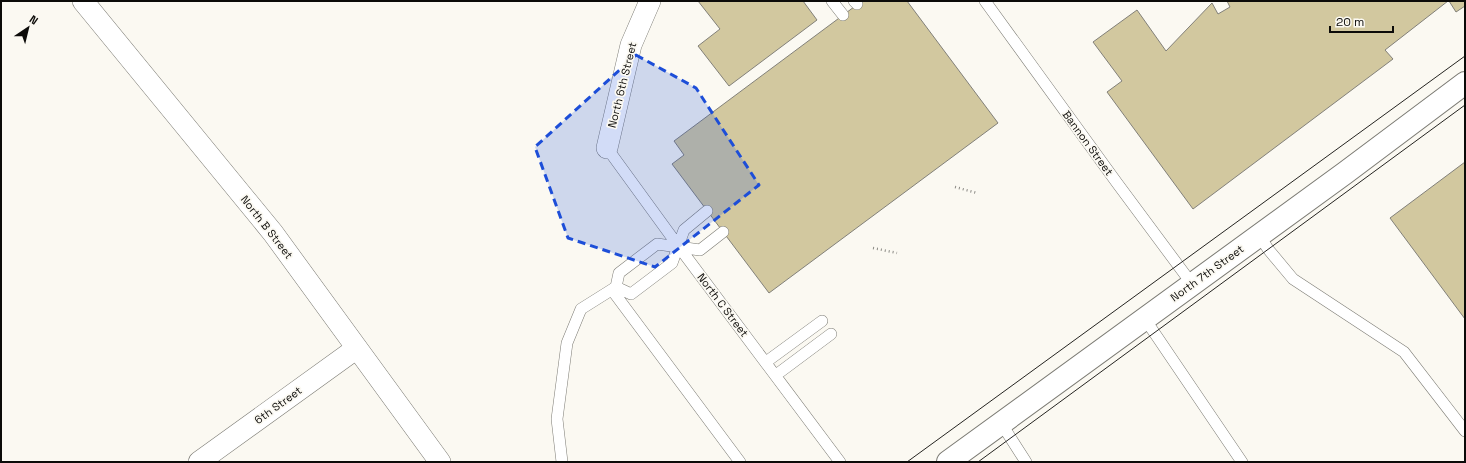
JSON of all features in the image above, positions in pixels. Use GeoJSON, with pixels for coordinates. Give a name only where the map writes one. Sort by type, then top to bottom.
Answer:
{"type":"FeatureCollection","features":[{"type":"Feature","properties":{"kind":"main road","name":"North 7th Street"},"geometry":{"type":"LineString","coordinates":[[948,462],[1465,83]]}},
{"type":"Feature","properties":{"kind":"street","name":"North B Street"},"geometry":{"type":"LineString","coordinates":[[83,1],[273,233],[440,462]]}},
{"type":"Feature","properties":{"kind":"street","name":"North 6th Street"},"geometry":{"type":"LineString","coordinates":[[607,148],[631,45],[650,1]]}},
{"type":"Feature","properties":{"kind":"street","name":"6th Street"},"geometry":{"type":"LineString","coordinates":[[199,462],[357,348]]}},
{"type":"Feature","properties":{"kind":"lane"},"geometry":{"type":"LineString","coordinates":[[832,1],[843,15]]}},
{"type":"Feature","properties":{"kind":"lane","name":"Bannon Street"},"geometry":{"type":"LineString","coordinates":[[985,1],[1192,284]]}},
{"type":"Feature","properties":{"kind":"lane","name":"North C Street"},"geometry":{"type":"LineString","coordinates":[[607,148],[840,462]]}},
{"type":"Feature","properties":{"kind":"lane"},"geometry":{"type":"LineString","coordinates":[[614,288],[631,294],[672,263],[684,230],[707,210]]}},
{"type":"Feature","properties":{"kind":"lane"},"geometry":{"type":"LineString","coordinates":[[562,462],[557,419],[567,343],[581,309],[614,288],[620,273],[657,244],[700,250],[723,232]]}},
{"type":"Feature","properties":{"kind":"lane"},"geometry":{"type":"LineString","coordinates":[[1259,235],[1268,249],[1293,279],[1404,352],[1465,431]]}},
{"type":"Feature","properties":{"kind":"lane"},"geometry":{"type":"LineString","coordinates":[[614,288],[740,462]]}},
{"type":"Feature","properties":{"kind":"lane"},"geometry":{"type":"LineString","coordinates":[[1145,319],[1242,462]]}},
{"type":"Feature","properties":{"kind":"lane"},"geometry":{"type":"LineString","coordinates":[[766,362],[822,321]]}},
{"type":"Feature","properties":{"kind":"lane"},"geometry":{"type":"LineString","coordinates":[[776,375],[831,334]]}},
{"type":"Feature","properties":{"kind":"lane"},"geometry":{"type":"LineString","coordinates":[[1001,423],[1026,462]]}},
{"type":"Feature","properties":{"kind":"path"},"geometry":{"type":"LineString","coordinates":[[955,187],[977,193]]}},
{"type":"Feature","properties":{"kind":"path"},"geometry":{"type":"LineString","coordinates":[[873,248],[897,253]]}},
{"type":"Feature","properties":{"kind":"highlighted area"},"geometry":{"type":"Polygon","coordinates":[[[636,55],[696,88],[759,185],[655,267],[568,238],[535,147],[636,55]]]}},
{"type":"Feature","properties":{"kind":"building"},"geometry":{"type":"Polygon","coordinates":[[[698,1],[803,1],[817,20],[729,86],[698,46],[720,29],[698,1]]]}},
{"type":"Feature","properties":{"kind":"building"},"geometry":{"type":"Polygon","coordinates":[[[862,1],[907,1],[998,123],[769,293],[672,164],[684,155],[674,141],[862,1]]]}},
{"type":"Feature","properties":{"kind":"building"},"geometry":{"type":"Polygon","coordinates":[[[1227,1],[1448,1],[1385,50],[1393,59],[1193,209],[1107,92],[1122,81],[1093,42],[1137,10],[1166,51],[1212,3],[1218,14],[1230,7],[1227,1]]]}},
{"type":"Feature","properties":{"kind":"building"},"geometry":{"type":"Polygon","coordinates":[[[1449,1],[1465,1],[1465,6],[1456,12],[1449,1]]]}},
{"type":"Feature","properties":{"kind":"building"},"geometry":{"type":"Polygon","coordinates":[[[1465,162],[1465,319],[1390,218],[1465,162]]]}},
{"type":"Feature","properties":{"kind":"tram line"},"geometry":{"type":"LineString","coordinates":[[907,462],[1465,56]]}},
{"type":"Feature","properties":{"kind":"tram line"},"geometry":{"type":"LineString","coordinates":[[978,462],[1465,105]]}}]}
